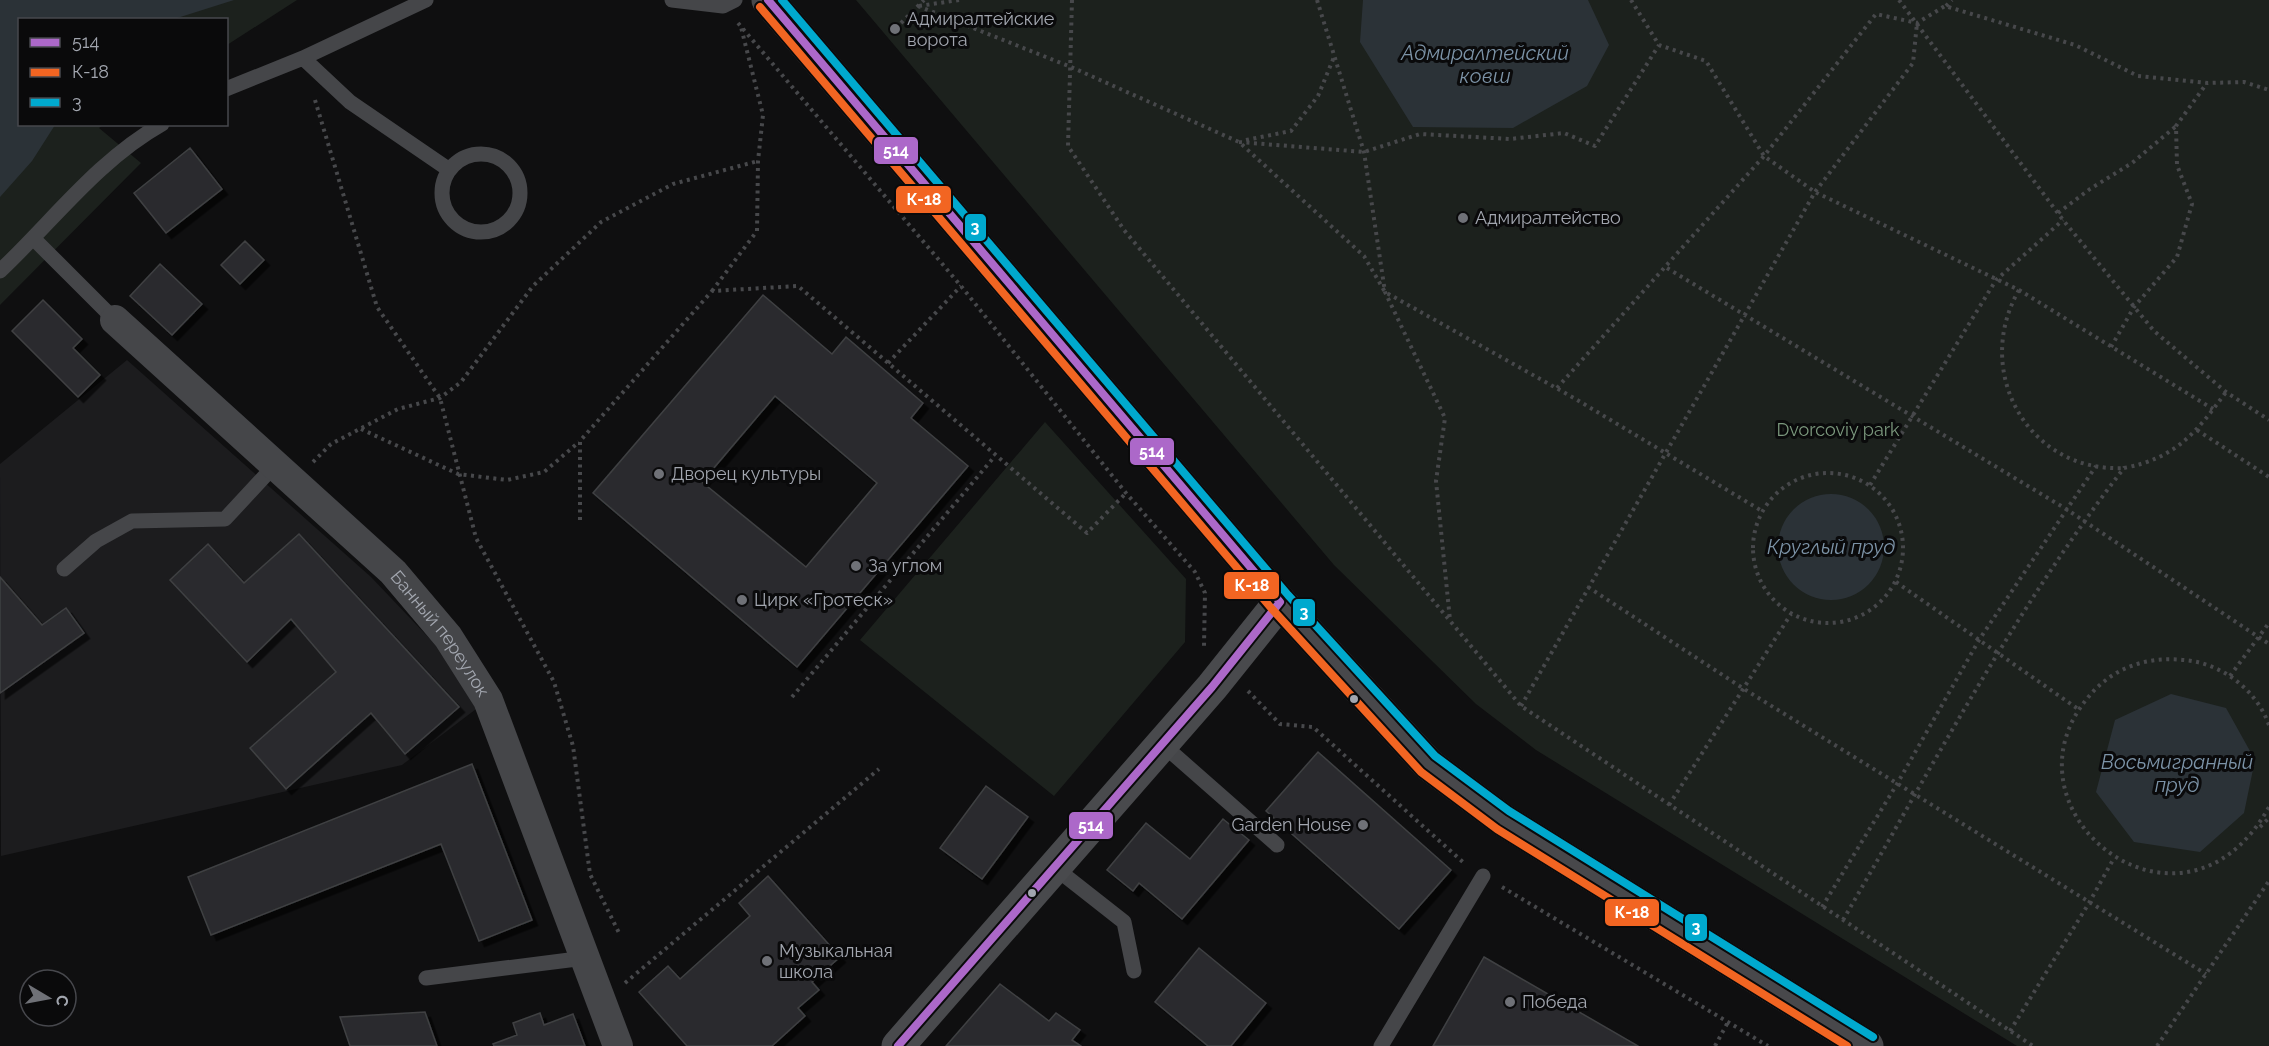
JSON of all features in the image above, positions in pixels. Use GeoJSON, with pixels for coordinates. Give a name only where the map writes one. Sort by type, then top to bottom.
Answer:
{"type":"FeatureCollection","features":[{"type":"Feature","properties":{"kind":"main road"},"geometry":{"type":"LineString","coordinates":[[768,0],[1280,602],[1401,735],[1453,784],[1513,826],[1867,1046]]}},
{"type":"Feature","properties":{"kind":"main road"},"geometry":{"type":"LineString","coordinates":[[898,1046],[1162,744],[1280,602]]}},
{"type":"Feature","properties":{"kind":"street","name":"Банный переулок"},"geometry":{"type":"LineString","coordinates":[[115,320],[393,572],[448,637],[488,700],[618,1046]]}},
{"type":"Feature","properties":{"kind":"lane"},"geometry":{"type":"LineString","coordinates":[[228,88],[303,58],[426,0]]}},
{"type":"Feature","properties":{"kind":"lane"},"geometry":{"type":"LineString","coordinates":[[672,0],[729,3]]}},
{"type":"Feature","properties":{"kind":"lane"},"geometry":{"type":"LineString","coordinates":[[303,58],[350,102],[448,169]]}},
{"type":"Feature","properties":{"kind":"lane"},"geometry":{"type":"LineString","coordinates":[[0,271],[34,239],[84,184],[159,126]]}},
{"type":"Feature","properties":{"kind":"lane"},"geometry":{"type":"LineString","coordinates":[[489,153],[509,164],[520,183],[519,206],[506,225],[485,233],[462,229],[446,213],[443,202],[441,191],[448,169],[466,155],[489,153]]}},
{"type":"Feature","properties":{"kind":"lane"},"geometry":{"type":"LineString","coordinates":[[34,239],[115,320]]}},
{"type":"Feature","properties":{"kind":"lane"},"geometry":{"type":"LineString","coordinates":[[64,569],[96,541],[132,521],[225,519],[275,465]]}},
{"type":"Feature","properties":{"kind":"lane"},"geometry":{"type":"LineString","coordinates":[[1162,744],[1277,845]]}},
{"type":"Feature","properties":{"kind":"lane"},"geometry":{"type":"LineString","coordinates":[[1054,867],[1124,922],[1134,971]]}},
{"type":"Feature","properties":{"kind":"lane"},"geometry":{"type":"LineString","coordinates":[[1381,1046],[1483,876]]}},
{"type":"Feature","properties":{"kind":"lane"},"geometry":{"type":"LineString","coordinates":[[426,978],[585,958]]}},
{"type":"Feature","properties":{"kind":"path"},"geometry":{"type":"LineString","coordinates":[[901,23],[924,0]]}},
{"type":"Feature","properties":{"kind":"path"},"geometry":{"type":"LineString","coordinates":[[918,6],[959,0]]}},
{"type":"Feature","properties":{"kind":"path"},"geometry":{"type":"LineString","coordinates":[[1072,0],[1068,146],[1124,230],[1521,706],[2033,1046]]}},
{"type":"Feature","properties":{"kind":"path"},"geometry":{"type":"LineString","coordinates":[[1317,0],[1364,152],[1385,292]]}},
{"type":"Feature","properties":{"kind":"path"},"geometry":{"type":"LineString","coordinates":[[1631,0],[1659,45],[1706,61],[1764,156],[1815,192],[2019,290],[2213,409]]}},
{"type":"Feature","properties":{"kind":"path"},"geometry":{"type":"LineString","coordinates":[[1899,0],[2063,220],[2154,331],[2226,392],[2269,420]]}},
{"type":"Feature","properties":{"kind":"path"},"geometry":{"type":"LineString","coordinates":[[1557,388],[1667,268],[1764,156],[1876,14],[1917,23],[1953,0]]}},
{"type":"Feature","properties":{"kind":"path"},"geometry":{"type":"LineString","coordinates":[[361,429],[458,474],[507,480],[544,472],[580,441],[712,291],[757,231],[758,161],[763,116],[740,26],[729,3]]}},
{"type":"Feature","properties":{"kind":"path"},"geometry":{"type":"LineString","coordinates":[[918,6],[1071,67],[1239,142],[1364,256],[1385,292],[1445,418],[1436,481],[1450,621]]}},
{"type":"Feature","properties":{"kind":"path"},"geometry":{"type":"LineString","coordinates":[[1945,6],[2075,45],[2138,76],[2208,83],[2244,82],[2269,90]]}},
{"type":"Feature","properties":{"kind":"path"},"geometry":{"type":"LineString","coordinates":[[1521,706],[1815,192],[1913,63],[1917,23]]}},
{"type":"Feature","properties":{"kind":"path"},"geometry":{"type":"LineString","coordinates":[[740,26],[961,286],[1126,493],[1195,572],[1205,593],[1204,648]]}},
{"type":"Feature","properties":{"kind":"path"},"geometry":{"type":"LineString","coordinates":[[1239,142],[1364,152],[1420,135],[1510,139],[1564,133],[1595,146],[1659,45]]}},
{"type":"Feature","properties":{"kind":"path"},"geometry":{"type":"LineString","coordinates":[[1239,142],[1291,131],[1318,96],[1335,57]]}},
{"type":"Feature","properties":{"kind":"path"},"geometry":{"type":"LineString","coordinates":[[303,58],[377,307],[440,398],[476,538],[554,682],[573,746],[590,874],[620,935]]}},
{"type":"Feature","properties":{"kind":"path"},"geometry":{"type":"LineString","coordinates":[[2058,213],[2090,189],[2132,163],[2176,126],[2208,83]]}},
{"type":"Feature","properties":{"kind":"path"},"geometry":{"type":"LineString","coordinates":[[2111,347],[2134,307],[2177,256],[2192,204],[2177,165],[2176,126]]}},
{"type":"Feature","properties":{"kind":"path"},"geometry":{"type":"LineString","coordinates":[[331,444],[399,409],[440,398],[461,382],[533,286],[601,222],[673,184],[758,161]]}},
{"type":"Feature","properties":{"kind":"path"},"geometry":{"type":"LineString","coordinates":[[1870,485],[1996,280],[2063,220]]}},
{"type":"Feature","properties":{"kind":"path"},"geometry":{"type":"LineString","coordinates":[[1667,268],[2066,509],[2269,644]]}},
{"type":"Feature","properties":{"kind":"path"},"geometry":{"type":"LineString","coordinates":[[712,291],[798,286],[1087,533],[1126,493]]}},
{"type":"Feature","properties":{"kind":"path"},"geometry":{"type":"LineString","coordinates":[[888,363],[961,286]]}},
{"type":"Feature","properties":{"kind":"path"},"geometry":{"type":"LineString","coordinates":[[2019,290],[2010,306],[2002,334],[2003,377],[2012,402],[2040,440],[2075,460],[2096,466],[2124,468],[2163,457],[2197,430],[2226,392]]}},
{"type":"Feature","properties":{"kind":"path"},"geometry":{"type":"LineString","coordinates":[[1385,292],[1557,388],[1762,511]]}},
{"type":"Feature","properties":{"kind":"path"},"geometry":{"type":"LineString","coordinates":[[2197,430],[2269,477]]}},
{"type":"Feature","properties":{"kind":"path"},"geometry":{"type":"LineString","coordinates":[[580,441],[580,520]]}},
{"type":"Feature","properties":{"kind":"path"},"geometry":{"type":"LineString","coordinates":[[792,697],[995,456]]}},
{"type":"Feature","properties":{"kind":"path"},"geometry":{"type":"LineString","coordinates":[[1822,906],[1898,784],[1978,640],[2096,466]]}},
{"type":"Feature","properties":{"kind":"path"},"geometry":{"type":"LineString","coordinates":[[1843,920],[1998,652],[2083,520],[2124,468]]}},
{"type":"Feature","properties":{"kind":"path"},"geometry":{"type":"LineString","coordinates":[[1823,473],[1848,475],[1870,485],[1892,509],[1903,540],[1902,561],[1896,582],[1882,601],[1862,616],[1846,621],[1814,623],[1791,614],[1772,600],[1760,580],[1753,557],[1754,533],[1762,511],[1785,487],[1799,478],[1823,473]]}},
{"type":"Feature","properties":{"kind":"path"},"geometry":{"type":"LineString","coordinates":[[1896,582],[2078,709]]}},
{"type":"Feature","properties":{"kind":"path"},"geometry":{"type":"LineString","coordinates":[[1588,587],[1744,689],[2206,974]]}},
{"type":"Feature","properties":{"kind":"path"},"geometry":{"type":"LineString","coordinates":[[1669,805],[1791,614]]}},
{"type":"Feature","properties":{"kind":"path"},"geometry":{"type":"LineString","coordinates":[[2230,676],[2269,624]]}},
{"type":"Feature","properties":{"kind":"path"},"geometry":{"type":"LineString","coordinates":[[2269,725],[2267,713],[2250,692],[2230,676],[2198,661],[2164,657],[2130,665],[2101,683],[2078,709],[2065,740],[2063,774],[2070,807],[2088,836],[2114,858],[2142,870],[2174,874],[2205,868],[2233,854],[2269,818]]}},
{"type":"Feature","properties":{"kind":"path"},"geometry":{"type":"LineString","coordinates":[[602,1003],[879,769]]}},
{"type":"Feature","properties":{"kind":"path"},"geometry":{"type":"LineString","coordinates":[[2255,832],[2269,807]]}},
{"type":"Feature","properties":{"kind":"path"},"geometry":{"type":"LineString","coordinates":[[2010,1030],[2090,903],[2114,858]]}},
{"type":"Feature","properties":{"kind":"path"},"geometry":{"type":"LineString","coordinates":[[2157,1046],[2269,881]]}},
{"type":"Feature","properties":{"kind":"path"},"geometry":{"type":"LineString","coordinates":[[1714,1046],[1728,1022]]}},
{"type":"Feature","properties":{"kind":"shaded area"},"geometry":{"type":"Polygon","coordinates":[[[127,360],[371,577],[488,700],[402,765],[1,856],[0,464],[127,360]]]}},
{"type":"Feature","properties":{"kind":"green space"},"geometry":{"type":"Polygon","coordinates":[[[0,0],[297,0],[228,44],[228,18],[18,18],[18,126],[102,126],[99,128],[141,163],[0,305],[0,0]]]}},
{"type":"Feature","properties":{"kind":"green space","name":"Dvorcoviy park"},"geometry":{"type":"Polygon","coordinates":[[[856,0],[2269,0],[2269,1046],[2017,1046],[1536,750],[1476,704],[1334,565],[856,0]]]}},
{"type":"Feature","properties":{"kind":"green space"},"geometry":{"type":"Polygon","coordinates":[[[1045,422],[1186,579],[1185,642],[1054,796],[860,640],[1045,422]]]}},
{"type":"Feature","properties":{"kind":"water"},"geometry":{"type":"Polygon","coordinates":[[[0,0],[234,0],[177,18],[18,18],[18,126],[54,126],[32,161],[0,197],[0,0]]]}},
{"type":"Feature","properties":{"kind":"water","name":"Адмиралтейский ковш"},"geometry":{"type":"Polygon","coordinates":[[[1363,0],[1588,0],[1609,45],[1587,86],[1513,128],[1413,127],[1360,42],[1363,0]]]}},
{"type":"Feature","properties":{"kind":"water","name":"Круглый пруд"},"geometry":{"type":"Polygon","coordinates":[[[1831,494],[1851,498],[1868,510],[1880,527],[1884,547],[1880,567],[1868,584],[1851,596],[1831,600],[1811,596],[1794,584],[1782,567],[1778,547],[1782,527],[1794,510],[1811,498],[1831,494]]]}},
{"type":"Feature","properties":{"kind":"water","name":"Восьмигранный пруд"},"geometry":{"type":"Polygon","coordinates":[[[2171,694],[2226,708],[2255,760],[2244,813],[2200,852],[2134,842],[2096,792],[2115,720],[2171,694]]]}},
{"type":"Feature","properties":{"kind":"building"},"geometry":{"type":"Polygon","coordinates":[[[190,148],[222,189],[166,233],[134,193],[190,148]]]}},
{"type":"Feature","properties":{"kind":"building"},"geometry":{"type":"Polygon","coordinates":[[[245,241],[264,260],[240,284],[221,265],[245,241]]]}},
{"type":"Feature","properties":{"kind":"building"},"geometry":{"type":"Polygon","coordinates":[[[160,264],[202,304],[172,335],[130,296],[160,264]]]}},
{"type":"Feature","properties":{"kind":"building","name":"Дворец культуры"},"geometry":{"type":"Polygon","coordinates":[[[763,295],[832,354],[846,337],[923,403],[911,418],[968,466],[797,667],[593,493],[763,295]],[[775,396],[702,482],[806,567],[877,483],[775,396]]]}},
{"type":"Feature","properties":{"kind":"building"},"geometry":{"type":"Polygon","coordinates":[[[43,300],[82,339],[73,348],[100,375],[78,397],[12,331],[43,300]]]}},
{"type":"Feature","properties":{"kind":"building"},"geometry":{"type":"Polygon","coordinates":[[[299,534],[459,707],[405,754],[371,713],[286,789],[250,748],[336,672],[291,619],[247,662],[170,580],[208,544],[244,583],[299,534]]]}},
{"type":"Feature","properties":{"kind":"building"},"geometry":{"type":"Polygon","coordinates":[[[0,577],[42,625],[66,608],[84,633],[0,693],[0,577]]]}},
{"type":"Feature","properties":{"kind":"building"},"geometry":{"type":"Polygon","coordinates":[[[1318,752],[1451,870],[1399,929],[1266,811],[1318,752]]]}},
{"type":"Feature","properties":{"kind":"building"},"geometry":{"type":"Polygon","coordinates":[[[472,764],[532,920],[479,941],[441,844],[211,935],[188,877],[472,764]]]}},
{"type":"Feature","properties":{"kind":"building"},"geometry":{"type":"Polygon","coordinates":[[[986,786],[1028,817],[982,879],[940,848],[986,786]]]}},
{"type":"Feature","properties":{"kind":"building"},"geometry":{"type":"Polygon","coordinates":[[[1223,819],[1249,840],[1182,919],[1139,883],[1133,891],[1107,870],[1146,823],[1190,859],[1223,819]]]}},
{"type":"Feature","properties":{"kind":"building","name":"Музыкальная школа"},"geometry":{"type":"Polygon","coordinates":[[[768,876],[840,957],[812,982],[819,990],[798,1008],[805,1016],[772,1046],[687,1046],[639,992],[668,966],[680,979],[750,916],[739,903],[768,876]]]}},
{"type":"Feature","properties":{"kind":"building"},"geometry":{"type":"Polygon","coordinates":[[[1199,948],[1266,1003],[1231,1046],[1208,1046],[1155,1002],[1199,948]]]}},
{"type":"Feature","properties":{"kind":"building","name":"Победа"},"geometry":{"type":"Polygon","coordinates":[[[1484,957],[1638,1046],[1433,1046],[1484,957]]]}},
{"type":"Feature","properties":{"kind":"building"},"geometry":{"type":"Polygon","coordinates":[[[1000,984],[1049,1021],[1056,1013],[1080,1030],[1072,1040],[1081,1046],[946,1046],[1000,984]]]}},
{"type":"Feature","properties":{"kind":"building"},"geometry":{"type":"Polygon","coordinates":[[[425,1012],[437,1046],[350,1046],[340,1017],[425,1012]]]}},
{"type":"Feature","properties":{"kind":"building"},"geometry":{"type":"Polygon","coordinates":[[[540,1013],[544,1025],[573,1014],[585,1046],[494,1046],[493,1044],[517,1035],[513,1023],[540,1013]]]}},
{"type":"Feature","properties":{"kind":"transit line","name":"514"},"geometry":{"type":"LineString","coordinates":[[768,0],[1280,602]]}},
{"type":"Feature","properties":{"kind":"transit line","name":"3"},"geometry":{"type":"LineString","coordinates":[[782,0],[1288,595],[1435,756],[1509,811],[1873,1037]]}},
{"type":"Feature","properties":{"kind":"transit line","name":"К-18"},"geometry":{"type":"LineString","coordinates":[[760,7],[1272,609],[1421,772],[1497,829],[1847,1046]]}},
{"type":"Feature","properties":{"kind":"transit line","name":"514"},"geometry":{"type":"LineString","coordinates":[[898,1046],[1212,687],[1280,602]]}},
{"type":"Feature","properties":{"kind":"place","name":"Адмиралтейские ворота"},"geometry":{"type":"Point","coordinates":[895,29]}},
{"type":"Feature","properties":{"kind":"place","name":"Адмиралтейство"},"geometry":{"type":"Point","coordinates":[1463,218]}},
{"type":"Feature","properties":{"kind":"place","name":"Дворец культуры"},"geometry":{"type":"Point","coordinates":[659,474]}},
{"type":"Feature","properties":{"kind":"place","name":"За углом"},"geometry":{"type":"Point","coordinates":[856,566]}},
{"type":"Feature","properties":{"kind":"place","name":"Цирк «Гротеск»"},"geometry":{"type":"Point","coordinates":[742,600]}},
{"type":"Feature","properties":{"kind":"place","name":"Garden House"},"geometry":{"type":"Point","coordinates":[1363,825]}},
{"type":"Feature","properties":{"kind":"place","name":"Музыкальная школа"},"geometry":{"type":"Point","coordinates":[767,961]}},
{"type":"Feature","properties":{"kind":"place","name":"Победа"},"geometry":{"type":"Point","coordinates":[1510,1002]}}]}
